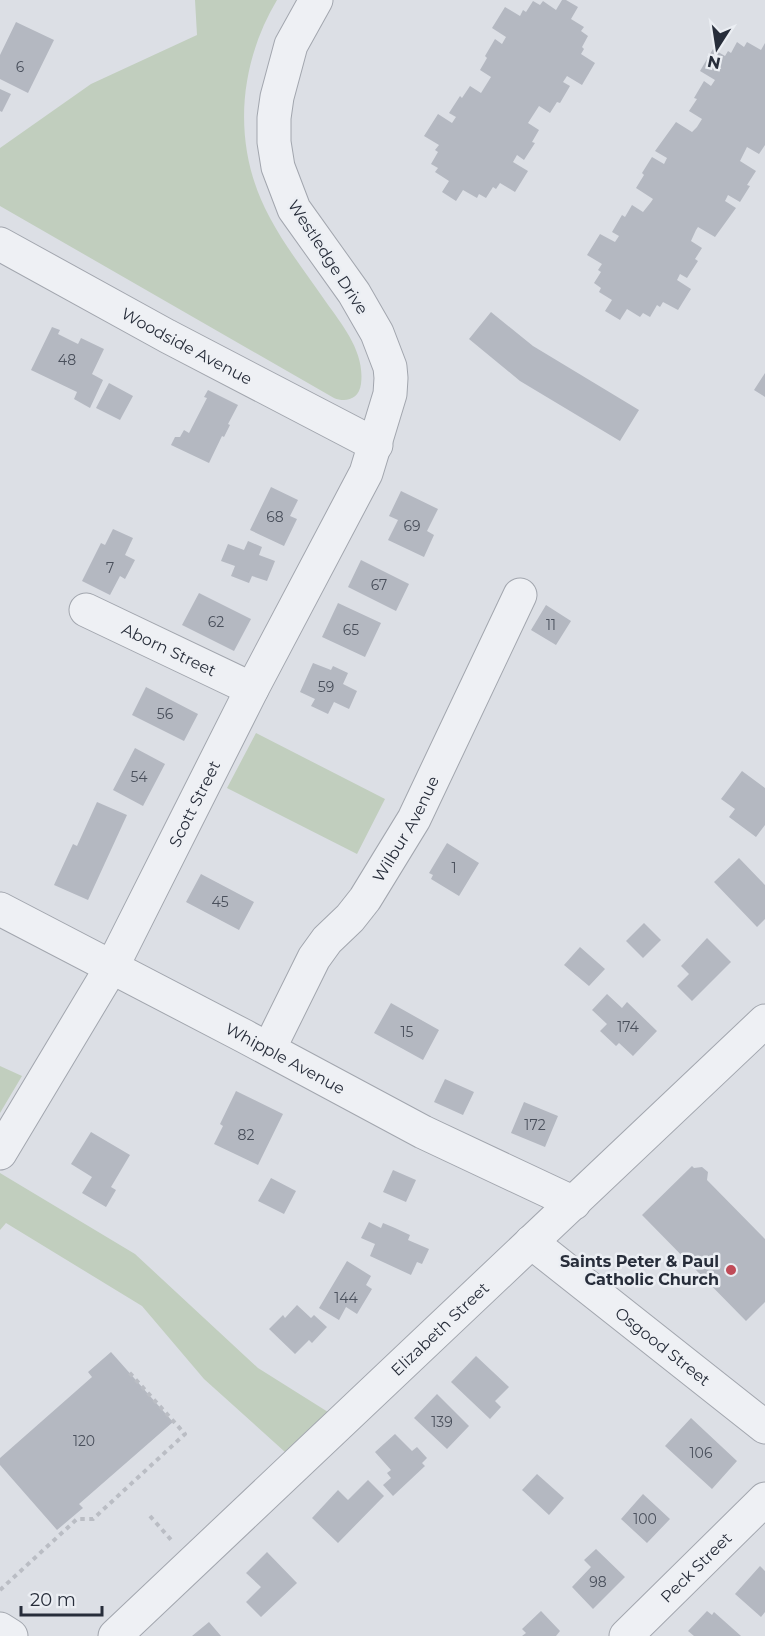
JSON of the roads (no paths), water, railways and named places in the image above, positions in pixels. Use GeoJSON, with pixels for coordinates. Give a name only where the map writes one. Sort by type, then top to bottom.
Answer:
{"type":"FeatureCollection","features":[{"type":"Feature","properties":{"kind":"street","name":"Westledge Drive"},"geometry":{"type":"LineString","coordinates":[[316,0],[295,38],[284,67],[274,118],[275,150],[278,166],[294,208],[354,293],[377,333],[386,355],[392,378],[376,445]]}},
{"type":"Feature","properties":{"kind":"street","name":"Woodside Avenue"},"geometry":{"type":"LineString","coordinates":[[0,244],[178,342],[376,445]]}},
{"type":"Feature","properties":{"kind":"street","name":"Scott Street"},"geometry":{"type":"LineString","coordinates":[[0,1153],[111,967],[252,689],[366,473],[376,445]]}},
{"type":"Feature","properties":{"kind":"street","name":"Wilbur Avenue"},"geometry":{"type":"LineString","coordinates":[[269,1049],[314,958],[327,940],[365,900],[414,819],[520,595]]}},
{"type":"Feature","properties":{"kind":"street","name":"Aborn Street"},"geometry":{"type":"LineString","coordinates":[[86,610],[252,689]]}},
{"type":"Feature","properties":{"kind":"street","name":"Whipple Avenue"},"geometry":{"type":"LineString","coordinates":[[0,909],[423,1132],[574,1203]]}},
{"type":"Feature","properties":{"kind":"street","name":"Elizabeth Street"},"geometry":{"type":"LineString","coordinates":[[116,1636],[765,1021]]}},
{"type":"Feature","properties":{"kind":"street","name":"Osgood Street"},"geometry":{"type":"LineString","coordinates":[[531,1242],[765,1427]]}},
{"type":"Feature","properties":{"kind":"street","name":"Peck Street"},"geometry":{"type":"LineString","coordinates":[[626,1636],[765,1499]]}},
{"type":"Feature","properties":{"kind":"street"},"geometry":{"type":"LineString","coordinates":[[0,1629],[11,1636]]}},
{"type":"Feature","properties":{"kind":"place","name":"Saints Peter & Paul Catholic Church"},"geometry":{"type":"Point","coordinates":[731,1270]}}]}
